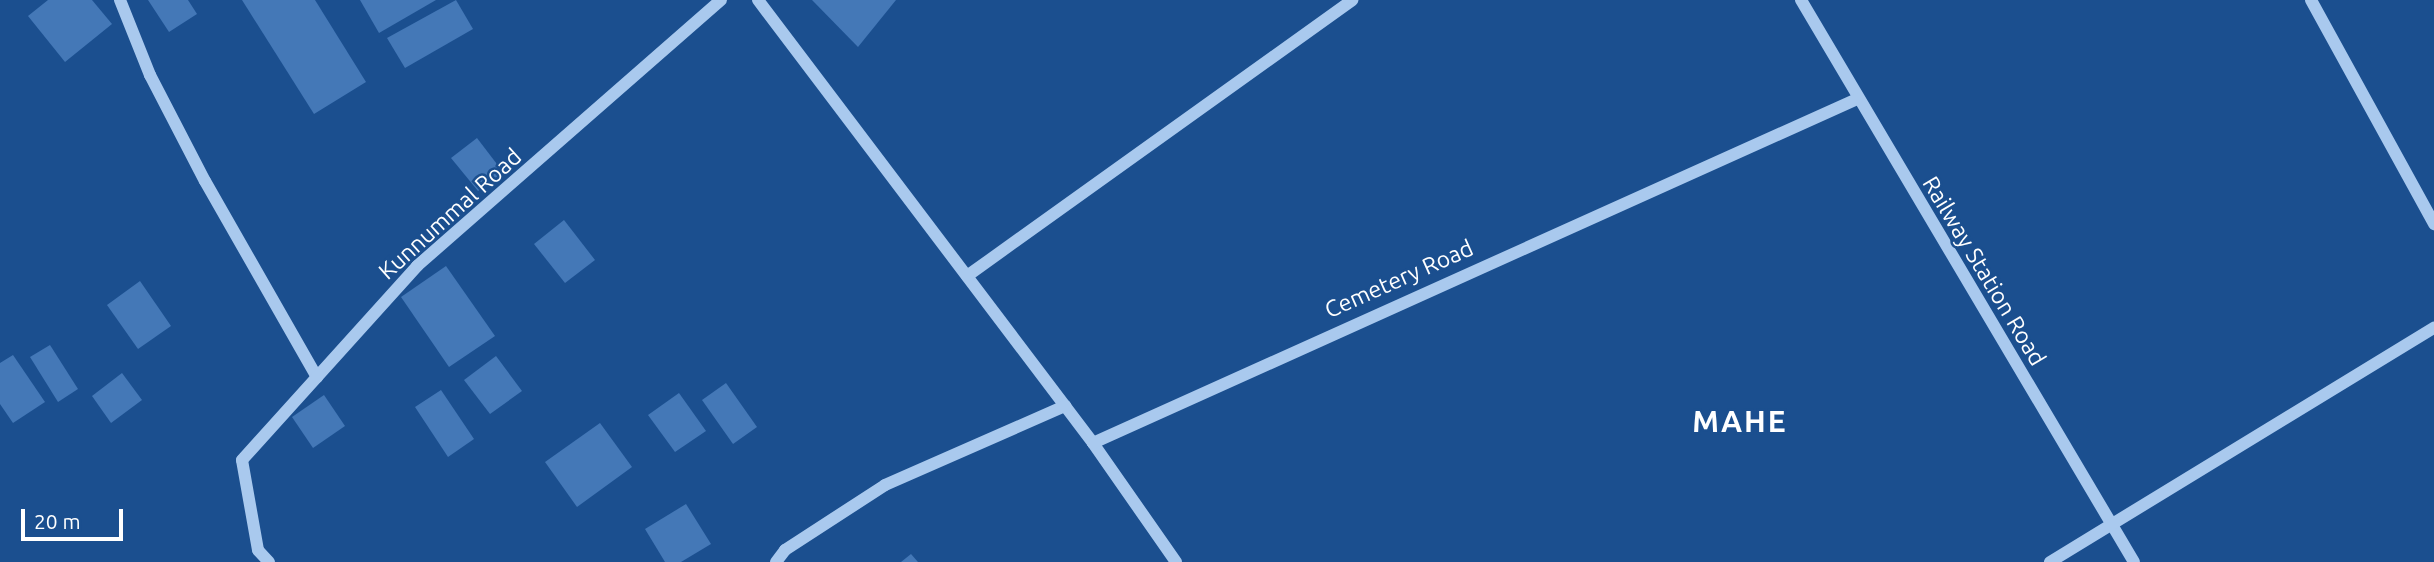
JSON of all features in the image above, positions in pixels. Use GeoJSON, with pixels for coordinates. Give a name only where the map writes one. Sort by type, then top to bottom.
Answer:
{"type":"FeatureCollection","features":[{"type":"Feature","properties":{"kind":"street"},"geometry":{"type":"LineString","coordinates":[[120,0],[174,122],[317,377]]}},
{"type":"Feature","properties":{"kind":"street","name":"Kunnummal Road"},"geometry":{"type":"LineString","coordinates":[[270,562],[258,550],[242,460],[417,265],[721,0]]}},
{"type":"Feature","properties":{"kind":"street"},"geometry":{"type":"LineString","coordinates":[[758,0],[1093,443],[1176,562]]}},
{"type":"Feature","properties":{"kind":"street"},"geometry":{"type":"LineString","coordinates":[[967,276],[1352,0]]}},
{"type":"Feature","properties":{"kind":"street"},"geometry":{"type":"LineString","coordinates":[[2311,0],[2434,224]]}},
{"type":"Feature","properties":{"kind":"street","name":"Railway Station Road"},"geometry":{"type":"LineString","coordinates":[[1805,1],[1857,99],[2134,562]]}},
{"type":"Feature","properties":{"kind":"street","name":"Cemetery Road"},"geometry":{"type":"LineString","coordinates":[[1093,443],[1857,99]]}},
{"type":"Feature","properties":{"kind":"street"},"geometry":{"type":"LineString","coordinates":[[2050,562],[2434,328]]}},
{"type":"Feature","properties":{"kind":"street"},"geometry":{"type":"LineString","coordinates":[[776,562],[785,550],[885,485],[1065,406]]}},
{"type":"Feature","properties":{"kind":"building"},"geometry":{"type":"Polygon","coordinates":[[[48,0],[92,0],[112,24],[65,62],[28,16],[48,0]]]}},
{"type":"Feature","properties":{"kind":"building"},"geometry":{"type":"Polygon","coordinates":[[[148,0],[188,0],[197,14],[169,32],[148,0]]]}},
{"type":"Feature","properties":{"kind":"building"},"geometry":{"type":"Polygon","coordinates":[[[242,0],[315,0],[366,82],[314,114],[242,0]]]}},
{"type":"Feature","properties":{"kind":"building"},"geometry":{"type":"Polygon","coordinates":[[[360,0],[436,0],[379,33],[360,0]]]}},
{"type":"Feature","properties":{"kind":"building"},"geometry":{"type":"Polygon","coordinates":[[[456,0],[473,29],[405,68],[387,38],[456,0]]]}},
{"type":"Feature","properties":{"kind":"building"},"geometry":{"type":"Polygon","coordinates":[[[812,0],[896,0],[858,47],[812,0]]]}},
{"type":"Feature","properties":{"kind":"building"},"geometry":{"type":"Polygon","coordinates":[[[477,138],[503,172],[478,191],[451,158],[477,138]]]}},
{"type":"Feature","properties":{"kind":"building"},"geometry":{"type":"Polygon","coordinates":[[[564,220],[595,260],[565,283],[534,244],[564,220]]]}},
{"type":"Feature","properties":{"kind":"building"},"geometry":{"type":"Polygon","coordinates":[[[446,266],[495,336],[449,367],[401,297],[446,266]]]}},
{"type":"Feature","properties":{"kind":"building"},"geometry":{"type":"Polygon","coordinates":[[[140,281],[171,326],[138,349],[107,305],[140,281]]]}},
{"type":"Feature","properties":{"kind":"building"},"geometry":{"type":"Polygon","coordinates":[[[50,345],[78,389],[58,402],[30,357],[50,345]]]}},
{"type":"Feature","properties":{"kind":"building"},"geometry":{"type":"Polygon","coordinates":[[[13,355],[45,402],[13,423],[0,404],[0,363],[13,355]]]}},
{"type":"Feature","properties":{"kind":"building"},"geometry":{"type":"Polygon","coordinates":[[[496,356],[522,391],[490,414],[464,380],[496,356]]]}},
{"type":"Feature","properties":{"kind":"building"},"geometry":{"type":"Polygon","coordinates":[[[122,373],[142,400],[111,423],[92,396],[122,373]]]}},
{"type":"Feature","properties":{"kind":"building"},"geometry":{"type":"Polygon","coordinates":[[[726,383],[757,427],[733,444],[702,400],[726,383]]]}},
{"type":"Feature","properties":{"kind":"building"},"geometry":{"type":"Polygon","coordinates":[[[441,390],[474,439],[448,457],[415,407],[441,390]]]}},
{"type":"Feature","properties":{"kind":"building"},"geometry":{"type":"Polygon","coordinates":[[[679,393],[706,431],[675,452],[648,415],[679,393]]]}},
{"type":"Feature","properties":{"kind":"building"},"geometry":{"type":"Polygon","coordinates":[[[324,395],[345,426],[313,448],[292,417],[324,395]]]}},
{"type":"Feature","properties":{"kind":"building"},"geometry":{"type":"Polygon","coordinates":[[[600,423],[632,467],[577,507],[545,462],[600,423]]]}},
{"type":"Feature","properties":{"kind":"building"},"geometry":{"type":"Polygon","coordinates":[[[686,504],[711,544],[681,562],[665,562],[645,529],[686,504]]]}},
{"type":"Feature","properties":{"kind":"building"},"geometry":{"type":"Polygon","coordinates":[[[911,554],[918,562],[901,562],[911,554]]]}},
{"type":"Feature","properties":{"kind":"district","name":"MAHE"},"geometry":{"type":"Point","coordinates":[1740,421]}}]}
